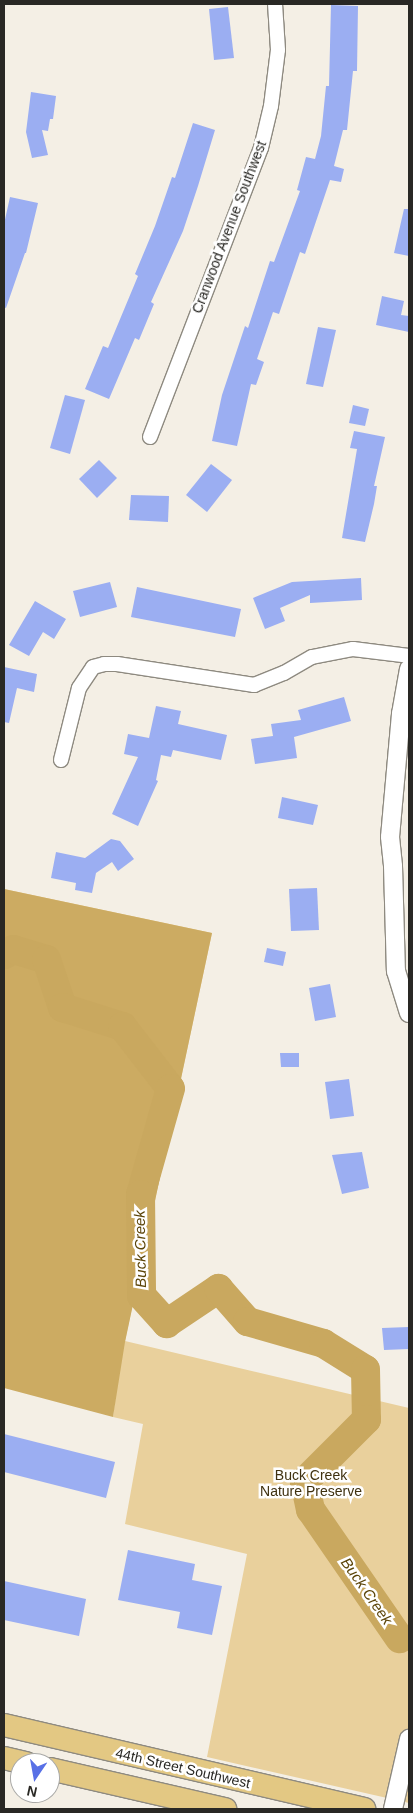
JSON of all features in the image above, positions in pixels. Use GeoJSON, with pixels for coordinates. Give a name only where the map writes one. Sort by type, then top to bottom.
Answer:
{"type":"FeatureCollection","features":[{"type":"Feature","properties":{"kind":"main road","name":"44th Street Southwest"},"geometry":{"type":"LineString","coordinates":[[4,1725],[364,1809]]}},
{"type":"Feature","properties":{"kind":"main road"},"geometry":{"type":"LineString","coordinates":[[60,1771],[225,1809]]}},
{"type":"Feature","properties":{"kind":"street","name":"Cranwood Avenue Southwest"},"geometry":{"type":"LineString","coordinates":[[150,437],[261,148],[271,106],[278,50],[275,4]]}},
{"type":"Feature","properties":{"kind":"street"},"geometry":{"type":"LineString","coordinates":[[61,760],[79,688],[93,666],[117,664],[254,685],[284,673],[312,657],[353,649],[409,656]]}},
{"type":"Feature","properties":{"kind":"street"},"geometry":{"type":"LineString","coordinates":[[409,669],[400,722],[390,837],[393,866],[396,971],[409,1012]]}},
{"type":"Feature","properties":{"kind":"street"},"geometry":{"type":"LineString","coordinates":[[392,1809],[409,1739]]}},
{"type":"Feature","properties":{"kind":"green space","name":"Buck Creek Nature Preserve"},"geometry":{"type":"Polygon","coordinates":[[[4,889],[212,933],[125,1341],[409,1408],[409,1803],[207,1757],[247,1554],[125,1524],[143,1424],[113,1417],[116,1393],[4,889]]]}},
{"type":"Feature","properties":{"kind":"shaded area"},"geometry":{"type":"Polygon","coordinates":[[[4,889],[212,933],[125,1342],[113,1417],[4,1388],[4,889]]]}},
{"type":"Feature","properties":{"kind":"building"},"geometry":{"type":"Polygon","coordinates":[[[331,5],[358,6],[357,71],[353,71],[347,130],[343,130],[334,166],[344,169],[341,182],[330,180],[305,254],[300,252],[279,314],[273,312],[257,359],[264,362],[256,385],[251,384],[237,446],[212,441],[222,395],[245,326],[248,328],[270,261],[274,262],[300,191],[297,190],[306,157],[315,159],[321,136],[326,86],[329,86],[331,5]]]}},
{"type":"Feature","properties":{"kind":"building"},"geometry":{"type":"Polygon","coordinates":[[[228,7],[234,58],[214,60],[209,9],[228,7]]]}},
{"type":"Feature","properties":{"kind":"building"},"geometry":{"type":"Polygon","coordinates":[[[31,92],[56,96],[53,119],[50,119],[48,131],[42,130],[48,155],[32,158],[26,132],[31,92]]]}},
{"type":"Feature","properties":{"kind":"building"},"geometry":{"type":"Polygon","coordinates":[[[193,123],[215,130],[198,186],[183,231],[151,302],[154,304],[139,340],[135,338],[109,399],[85,389],[103,346],[108,348],[138,276],[135,274],[155,226],[172,177],[175,178],[193,123]]]}},
{"type":"Feature","properties":{"kind":"building"},"geometry":{"type":"Polygon","coordinates":[[[10,197],[38,203],[26,253],[6,308],[4,307],[4,224],[10,197]]]}},
{"type":"Feature","properties":{"kind":"building"},"geometry":{"type":"Polygon","coordinates":[[[404,209],[409,209],[409,256],[394,253],[404,209]]]}},
{"type":"Feature","properties":{"kind":"building"},"geometry":{"type":"Polygon","coordinates":[[[382,296],[404,301],[401,315],[409,316],[409,332],[376,325],[382,296]]]}},
{"type":"Feature","properties":{"kind":"building"},"geometry":{"type":"Polygon","coordinates":[[[318,327],[336,330],[323,387],[306,384],[318,327]]]}},
{"type":"Feature","properties":{"kind":"building"},"geometry":{"type":"Polygon","coordinates":[[[65,395],[85,400],[70,454],[50,448],[65,395]]]}},
{"type":"Feature","properties":{"kind":"building"},"geometry":{"type":"Polygon","coordinates":[[[353,405],[369,409],[365,426],[349,423],[353,405]]]}},
{"type":"Feature","properties":{"kind":"building"},"geometry":{"type":"Polygon","coordinates":[[[354,431],[385,437],[374,486],[377,486],[374,504],[365,542],[342,538],[357,449],[350,448],[354,431]]]}},
{"type":"Feature","properties":{"kind":"building"},"geometry":{"type":"Polygon","coordinates":[[[99,460],[117,478],[97,498],[79,479],[99,460]]]}},
{"type":"Feature","properties":{"kind":"building"},"geometry":{"type":"Polygon","coordinates":[[[211,464],[232,480],[207,512],[186,495],[211,464]]]}},
{"type":"Feature","properties":{"kind":"building"},"geometry":{"type":"Polygon","coordinates":[[[131,495],[169,496],[168,522],[129,520],[131,495]]]}},
{"type":"Feature","properties":{"kind":"building"},"geometry":{"type":"Polygon","coordinates":[[[361,578],[362,600],[310,603],[310,595],[280,608],[285,621],[265,629],[253,598],[292,582],[361,578]]]}},
{"type":"Feature","properties":{"kind":"building"},"geometry":{"type":"Polygon","coordinates":[[[110,582],[117,607],[80,617],[73,591],[110,582]]]}},
{"type":"Feature","properties":{"kind":"building"},"geometry":{"type":"Polygon","coordinates":[[[137,587],[241,609],[235,637],[131,617],[137,587]]]}},
{"type":"Feature","properties":{"kind":"building"},"geometry":{"type":"Polygon","coordinates":[[[35,601],[66,619],[54,639],[43,632],[29,656],[9,645],[35,601]]]}},
{"type":"Feature","properties":{"kind":"building"},"geometry":{"type":"Polygon","coordinates":[[[4,667],[37,674],[34,692],[17,688],[9,723],[4,722],[4,667]]]}},
{"type":"Feature","properties":{"kind":"building"},"geometry":{"type":"Polygon","coordinates":[[[344,697],[351,721],[294,737],[297,758],[255,764],[251,739],[273,736],[271,724],[301,720],[298,710],[344,697]]]}},
{"type":"Feature","properties":{"kind":"building"},"geometry":{"type":"Polygon","coordinates":[[[156,706],[181,711],[178,724],[227,735],[221,760],[173,750],[171,757],[161,755],[156,780],[158,781],[138,826],[112,814],[138,757],[124,754],[128,734],[149,738],[156,706]]]}},
{"type":"Feature","properties":{"kind":"building"},"geometry":{"type":"Polygon","coordinates":[[[282,797],[318,805],[313,825],[278,818],[282,797]]]}},
{"type":"Feature","properties":{"kind":"building"},"geometry":{"type":"Polygon","coordinates":[[[111,839],[120,841],[134,859],[118,871],[112,862],[96,873],[92,893],[75,890],[76,883],[51,878],[56,852],[85,858],[111,839]]]}},
{"type":"Feature","properties":{"kind":"building"},"geometry":{"type":"Polygon","coordinates":[[[317,888],[319,930],[291,931],[289,889],[317,888]]]}},
{"type":"Feature","properties":{"kind":"building"},"geometry":{"type":"Polygon","coordinates":[[[267,948],[286,952],[283,966],[264,962],[267,948]]]}},
{"type":"Feature","properties":{"kind":"building"},"geometry":{"type":"Polygon","coordinates":[[[330,984],[336,1017],[315,1021],[309,988],[330,984]]]}},
{"type":"Feature","properties":{"kind":"building"},"geometry":{"type":"Polygon","coordinates":[[[280,1053],[299,1053],[299,1067],[281,1067],[280,1053]]]}},
{"type":"Feature","properties":{"kind":"building"},"geometry":{"type":"Polygon","coordinates":[[[349,1079],[354,1116],[330,1119],[325,1082],[349,1079]]]}},
{"type":"Feature","properties":{"kind":"building"},"geometry":{"type":"Polygon","coordinates":[[[362,1152],[369,1188],[342,1194],[332,1155],[362,1152]]]}},
{"type":"Feature","properties":{"kind":"building"},"geometry":{"type":"Polygon","coordinates":[[[409,1327],[409,1349],[384,1350],[382,1328],[409,1327]]]}},
{"type":"Feature","properties":{"kind":"building"},"geometry":{"type":"Polygon","coordinates":[[[4,1434],[115,1462],[106,1498],[4,1472],[4,1434]]]}},
{"type":"Feature","properties":{"kind":"building"},"geometry":{"type":"Polygon","coordinates":[[[128,1550],[195,1564],[192,1580],[222,1586],[212,1635],[177,1628],[180,1612],[118,1600],[128,1550]]]}},
{"type":"Feature","properties":{"kind":"building"},"geometry":{"type":"Polygon","coordinates":[[[4,1581],[86,1599],[79,1636],[4,1620],[4,1581]]]}},
{"type":"Feature","properties":{"kind":"waterway","name":"Buck Creek"},"geometry":{"type":"LineString","coordinates":[[4,954],[13,949],[46,959],[62,1007],[122,1026],[170,1088],[140,1194],[141,1295],[166,1323],[218,1288],[247,1321],[323,1343],[365,1369],[366,1419],[304,1481],[310,1509],[399,1638]]}}]}
